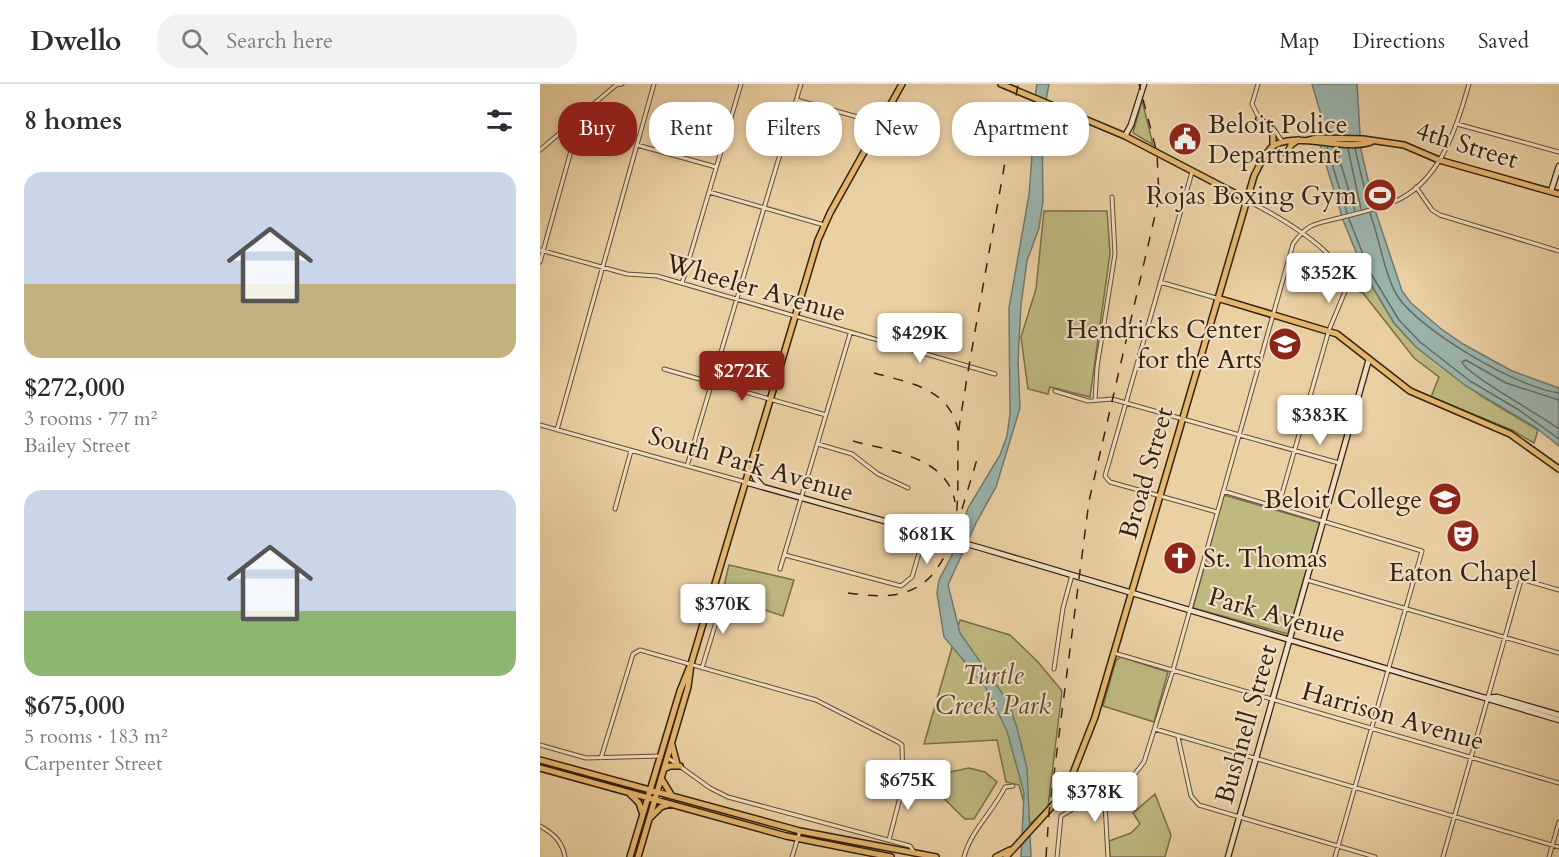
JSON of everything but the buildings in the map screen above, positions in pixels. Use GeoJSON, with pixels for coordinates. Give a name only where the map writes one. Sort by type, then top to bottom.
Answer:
{"type":"FeatureCollection","features":[{"type":"Feature","properties":{"kind":"main road"},"geometry":{"type":"LineString","coordinates":[[892,102],[902,84]]}},
{"type":"Feature","properties":{"kind":"main road"},"geometry":{"type":"LineString","coordinates":[[1001,84],[1125,136],[1246,199]]}},
{"type":"Feature","properties":{"kind":"main road"},"geometry":{"type":"LineString","coordinates":[[1258,118],[1274,133],[1272,147]]}},
{"type":"Feature","properties":{"kind":"main road"},"geometry":{"type":"LineString","coordinates":[[1287,154],[1291,145],[1299,140]]}},
{"type":"Feature","properties":{"kind":"main road","name":"Broad Street"},"geometry":{"type":"LineString","coordinates":[[1016,846],[1066,791],[1095,717],[1254,176],[1272,147],[1282,141],[1364,142]]}},
{"type":"Feature","properties":{"kind":"main road","name":"4th Street"},"geometry":{"type":"LineString","coordinates":[[1364,142],[1406,146],[1440,160],[1559,194]]}},
{"type":"Feature","properties":{"kind":"main road"},"geometry":{"type":"LineString","coordinates":[[638,857],[688,687],[691,664],[795,315],[824,225],[862,156]]}},
{"type":"Feature","properties":{"kind":"main road"},"geometry":{"type":"LineString","coordinates":[[1217,298],[1329,330],[1344,339],[1410,391],[1510,434],[1559,469]]}},
{"type":"Feature","properties":{"kind":"main road"},"geometry":{"type":"LineString","coordinates":[[630,857],[686,672],[691,664]]}},
{"type":"Feature","properties":{"kind":"main road"},"geometry":{"type":"LineString","coordinates":[[664,769],[678,765],[672,743]]}},
{"type":"Feature","properties":{"kind":"main road"},"geometry":{"type":"LineString","coordinates":[[540,759],[800,831],[936,857]]}},
{"type":"Feature","properties":{"kind":"main road"},"geometry":{"type":"LineString","coordinates":[[540,768],[798,838],[891,857]]}},
{"type":"Feature","properties":{"kind":"main road"},"geometry":{"type":"LineString","coordinates":[[636,787],[654,776]]}},
{"type":"Feature","properties":{"kind":"main road"},"geometry":{"type":"LineString","coordinates":[[661,778],[664,787],[673,797]]}},
{"type":"Feature","properties":{"kind":"main road"},"geometry":{"type":"LineString","coordinates":[[628,792],[639,803],[642,816]]}},
{"type":"Feature","properties":{"kind":"main road"},"geometry":{"type":"LineString","coordinates":[[648,821],[661,807],[670,804]]}},
{"type":"Feature","properties":{"kind":"main road"},"geometry":{"type":"LineString","coordinates":[[996,857],[1016,846]]}},
{"type":"Feature","properties":{"kind":"main road"},"geometry":{"type":"LineString","coordinates":[[1006,857],[1016,846]]}},
{"type":"Feature","properties":{"kind":"street"},"geometry":{"type":"LineString","coordinates":[[596,102],[616,84],[621,84]]}},
{"type":"Feature","properties":{"kind":"street"},"geometry":{"type":"LineString","coordinates":[[654,84],[637,145],[716,168]]}},
{"type":"Feature","properties":{"kind":"street"},"geometry":{"type":"LineString","coordinates":[[682,283],[741,84]]}},
{"type":"Feature","properties":{"kind":"street"},"geometry":{"type":"LineString","coordinates":[[687,466],[739,300],[801,84]]}},
{"type":"Feature","properties":{"kind":"street"},"geometry":{"type":"LineString","coordinates":[[1125,136],[1131,125],[1144,84]]}},
{"type":"Feature","properties":{"kind":"street"},"geometry":{"type":"LineString","coordinates":[[1258,84],[1252,99],[1258,118],[1276,131],[1282,141]]}},
{"type":"Feature","properties":{"kind":"street"},"geometry":{"type":"LineString","coordinates":[[1071,780],[1091,788],[1104,788],[1140,770],[1173,670],[1292,246],[1311,224],[1398,201],[1416,187],[1440,160],[1457,124],[1469,84]]}},
{"type":"Feature","properties":{"kind":"street"},"geometry":{"type":"LineString","coordinates":[[797,100],[854,116]]}},
{"type":"Feature","properties":{"kind":"street"},"geometry":{"type":"LineString","coordinates":[[1457,124],[1559,152]]}},
{"type":"Feature","properties":{"kind":"street"},"geometry":{"type":"LineString","coordinates":[[540,150],[558,135]]}},
{"type":"Feature","properties":{"kind":"street"},"geometry":{"type":"LineString","coordinates":[[540,262],[569,156]]}},
{"type":"Feature","properties":{"kind":"street"},"geometry":{"type":"LineString","coordinates":[[557,430],[634,156]]}},
{"type":"Feature","properties":{"kind":"street"},"geometry":{"type":"LineString","coordinates":[[1551,191],[1559,166]]}},
{"type":"Feature","properties":{"kind":"street"},"geometry":{"type":"LineString","coordinates":[[1192,172],[1125,402],[1106,478],[1110,482],[1217,512]]}},
{"type":"Feature","properties":{"kind":"street"},"geometry":{"type":"LineString","coordinates":[[1416,187],[1428,206],[1440,215],[1559,251]]}},
{"type":"Feature","properties":{"kind":"street"},"geometry":{"type":"LineString","coordinates":[[709,192],[824,225]]}},
{"type":"Feature","properties":{"kind":"street"},"geometry":{"type":"LineString","coordinates":[[1095,400],[1097,367],[1115,254],[1112,197]]}},
{"type":"Feature","properties":{"kind":"street"},"geometry":{"type":"LineString","coordinates":[[1246,199],[1302,233],[1323,251],[1348,281],[1329,330],[1278,508]]}},
{"type":"Feature","properties":{"kind":"street","name":"Wheeler Avenue"},"geometry":{"type":"LineString","coordinates":[[542,250],[603,267],[682,283],[795,315],[850,334],[995,374]]}},
{"type":"Feature","properties":{"kind":"street"},"geometry":{"type":"LineString","coordinates":[[1160,282],[1217,298]]}},
{"type":"Feature","properties":{"kind":"street"},"geometry":{"type":"LineString","coordinates":[[780,569],[850,334]]}},
{"type":"Feature","properties":{"kind":"street","name":"Bushnell Street"},"geometry":{"type":"LineString","coordinates":[[1228,857],[1370,359]]}},
{"type":"Feature","properties":{"kind":"street"},"geometry":{"type":"LineString","coordinates":[[664,369],[826,416]]}},
{"type":"Feature","properties":{"kind":"street"},"geometry":{"type":"LineString","coordinates":[[1055,391],[1088,401],[1112,399],[1125,402],[1339,463]]}},
{"type":"Feature","properties":{"kind":"street","name":"South Park Avenue"},"geometry":{"type":"LineString","coordinates":[[540,425],[987,550]]}},
{"type":"Feature","properties":{"kind":"street"},"geometry":{"type":"LineString","coordinates":[[818,444],[852,454],[878,474],[908,488]]}},
{"type":"Feature","properties":{"kind":"street"},"geometry":{"type":"LineString","coordinates":[[615,509],[631,451]]}},
{"type":"Feature","properties":{"kind":"street"},"geometry":{"type":"LineString","coordinates":[[751,462],[755,478],[764,488]]}},
{"type":"Feature","properties":{"kind":"street"},"geometry":{"type":"LineString","coordinates":[[1223,491],[1421,549],[1335,857]]}},
{"type":"Feature","properties":{"kind":"street"},"geometry":{"type":"LineString","coordinates":[[785,554],[898,586],[907,584],[912,577],[925,532]]}},
{"type":"Feature","properties":{"kind":"street","name":"Park Avenue"},"geometry":{"type":"LineString","coordinates":[[987,550],[1559,720]]}},
{"type":"Feature","properties":{"kind":"street"},"geometry":{"type":"LineString","coordinates":[[1443,857],[1522,573]]}},
{"type":"Feature","properties":{"kind":"street"},"geometry":{"type":"LineString","coordinates":[[1054,669],[1063,608],[1072,575]]}},
{"type":"Feature","properties":{"kind":"street"},"geometry":{"type":"LineString","coordinates":[[1307,579],[1559,653]]}},
{"type":"Feature","properties":{"kind":"street"},"geometry":{"type":"LineString","coordinates":[[1521,579],[1559,590]]}},
{"type":"Feature","properties":{"kind":"street"},"geometry":{"type":"LineString","coordinates":[[702,668],[724,596]]}},
{"type":"Feature","properties":{"kind":"street"},"geometry":{"type":"LineString","coordinates":[[601,758],[627,668],[636,652],[643,651],[691,664],[816,700],[902,745],[903,786],[889,840]]}},
{"type":"Feature","properties":{"kind":"street","name":"Harrison Avenue"},"geometry":{"type":"LineString","coordinates":[[1114,653],[1559,783]]}},
{"type":"Feature","properties":{"kind":"street","name":"Park Avenue"},"geometry":{"type":"LineString","coordinates":[[1486,698],[1497,697],[1559,715]]}},
{"type":"Feature","properties":{"kind":"street"},"geometry":{"type":"LineString","coordinates":[[1155,729],[1559,847]]}},
{"type":"Feature","properties":{"kind":"street"},"geometry":{"type":"LineString","coordinates":[[1178,736],[1194,801],[1374,857]]}},
{"type":"Feature","properties":{"kind":"street"},"geometry":{"type":"LineString","coordinates":[[540,744],[586,758],[660,755],[667,757],[710,788],[728,797],[910,846],[914,852]]}},
{"type":"Feature","properties":{"kind":"street"},"geometry":{"type":"LineString","coordinates":[[964,857],[969,839],[999,801],[1005,787],[1012,786]]}},
{"type":"Feature","properties":{"kind":"street"},"geometry":{"type":"LineString","coordinates":[[1057,857],[1061,816],[1083,803],[1091,788]]}},
{"type":"Feature","properties":{"kind":"street"},"geometry":{"type":"LineString","coordinates":[[1104,788],[1108,857]]}},
{"type":"Feature","properties":{"kind":"street"},"geometry":{"type":"LineString","coordinates":[[1549,857],[1559,822]]}},
{"type":"Feature","properties":{"kind":"street"},"geometry":{"type":"LineString","coordinates":[[540,826],[553,833],[561,844],[565,857]]}},
{"type":"Feature","properties":{"kind":"street"},"geometry":{"type":"LineString","coordinates":[[792,857],[800,831]]}},
{"type":"Feature","properties":{"kind":"green space"},"geometry":{"type":"Polygon","coordinates":[[[1142,100],[1153,145],[1133,133],[1142,100]]]}},
{"type":"Feature","properties":{"kind":"green space"},"geometry":{"type":"Polygon","coordinates":[[[1044,211],[1107,211],[1110,253],[1090,397],[1050,387],[1048,394],[1028,389],[1021,337],[1036,289],[1044,211]]]}},
{"type":"Feature","properties":{"kind":"green space"},"geometry":{"type":"Polygon","coordinates":[[[1365,274],[1394,323],[1416,347],[1481,396],[1538,430],[1534,443],[1512,430],[1431,397],[1439,377],[1414,358],[1363,293],[1352,289],[1354,281],[1358,281],[1365,274]]]}},
{"type":"Feature","properties":{"kind":"green space"},"geometry":{"type":"Polygon","coordinates":[[[1224,495],[1320,523],[1288,634],[1193,608],[1224,495]]]}},
{"type":"Feature","properties":{"kind":"green space"},"geometry":{"type":"Polygon","coordinates":[[[729,565],[794,580],[783,616],[759,608],[759,604],[722,594],[729,565]]]}},
{"type":"Feature","properties":{"kind":"green space","name":"Turtle Creek Park"},"geometry":{"type":"Polygon","coordinates":[[[960,620],[1010,635],[1038,662],[1062,691],[1048,807],[1030,824],[1019,785],[1006,782],[997,740],[924,744],[960,620]]]}},
{"type":"Feature","properties":{"kind":"green space"},"geometry":{"type":"Polygon","coordinates":[[[1121,657],[1168,672],[1154,722],[1103,706],[1116,660],[1121,657]]]}},
{"type":"Feature","properties":{"kind":"green space"},"geometry":{"type":"Polygon","coordinates":[[[969,768],[985,772],[997,782],[974,819],[965,819],[930,785],[945,773],[969,768]]]}},
{"type":"Feature","properties":{"kind":"green space"},"geometry":{"type":"Polygon","coordinates":[[[1155,794],[1171,835],[1165,857],[1110,857],[1109,841],[1131,833],[1140,824],[1133,813],[1155,794]]]}},
{"type":"Feature","properties":{"kind":"water"},"geometry":{"type":"Polygon","coordinates":[[[1037,84],[1049,84],[1046,102],[1034,102],[1037,84]]]}},
{"type":"Feature","properties":{"kind":"water"},"geometry":{"type":"Polygon","coordinates":[[[1312,84],[1357,84],[1361,150],[1375,210],[1402,291],[1411,303],[1463,344],[1512,371],[1559,388],[1559,446],[1535,427],[1466,386],[1416,347],[1394,323],[1365,274],[1343,220],[1320,145],[1322,118],[1312,84]]]}},
{"type":"Feature","properties":{"kind":"water"},"geometry":{"type":"Polygon","coordinates":[[[1032,156],[1042,156],[1043,201],[1039,228],[1027,261],[1021,305],[1018,361],[1020,408],[996,487],[976,523],[948,585],[960,633],[1009,703],[1017,728],[1027,768],[1031,857],[1021,857],[1024,793],[1007,731],[985,686],[944,637],[937,593],[939,580],[952,555],[968,508],[1000,455],[1007,436],[1010,414],[1009,308],[1029,195],[1032,156]]]}},
{"type":"Feature","properties":{"kind":"railway"},"geometry":{"type":"LineString","coordinates":[[848,593],[886,596],[909,591],[919,586],[938,567],[953,533],[958,496],[960,421],[1018,84]]}},
{"type":"Feature","properties":{"kind":"railway"},"geometry":{"type":"LineString","coordinates":[[1046,857],[1049,813],[1089,501],[1159,198],[1157,153],[1139,84]]}},
{"type":"Feature","properties":{"kind":"railway"},"geometry":{"type":"LineString","coordinates":[[874,373],[914,384],[937,396],[953,416],[958,430]]}},
{"type":"Feature","properties":{"kind":"railway"},"geometry":{"type":"LineString","coordinates":[[853,441],[899,453],[929,465],[941,474],[950,487],[955,502]]}},
{"type":"Feature","properties":{"kind":"railway"},"geometry":{"type":"LineString","coordinates":[[962,509],[978,456]]}},
{"type":"Feature","properties":{"kind":"place","name":"Beloit Police Department"},"geometry":{"type":"Point","coordinates":[1185,139]}},
{"type":"Feature","properties":{"kind":"place","name":"Rojas Boxing Gym"},"geometry":{"type":"Point","coordinates":[1380,195]}},
{"type":"Feature","properties":{"kind":"place","name":"Hendricks Center for the Arts"},"geometry":{"type":"Point","coordinates":[1285,344]}},
{"type":"Feature","properties":{"kind":"place","name":"Beloit College"},"geometry":{"type":"Point","coordinates":[1445,499]}},
{"type":"Feature","properties":{"kind":"place","name":"Eaton Chapel"},"geometry":{"type":"Point","coordinates":[1463,536]}},
{"type":"Feature","properties":{"kind":"place","name":"St. Thomas"},"geometry":{"type":"Point","coordinates":[1180,558]}}]}
